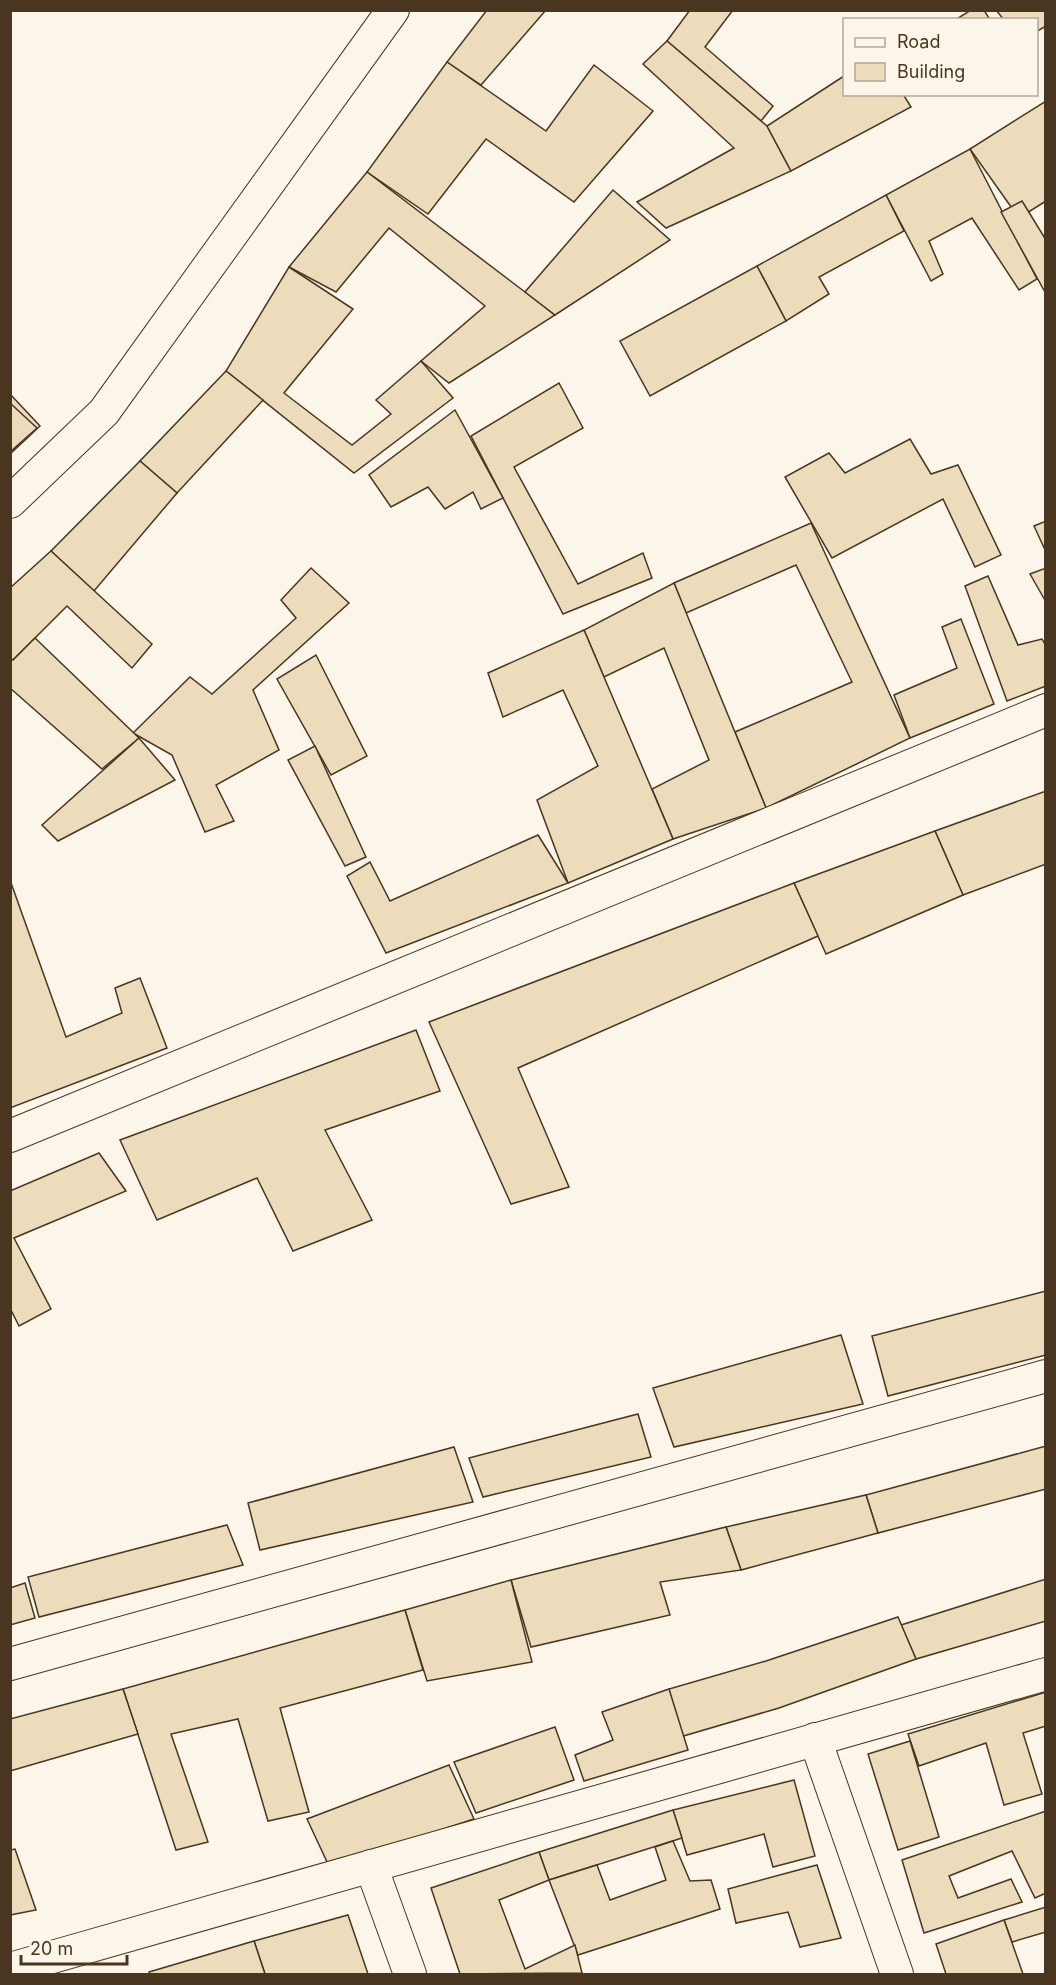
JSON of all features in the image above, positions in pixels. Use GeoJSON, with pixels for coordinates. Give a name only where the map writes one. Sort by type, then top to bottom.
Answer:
{"type":"FeatureCollection","features":[{"type":"Feature","properties":{"kind":"street"},"geometry":{"type":"LineString","coordinates":[[10,502],[104,412],[393,10]]}},
{"type":"Feature","properties":{"kind":"street"},"geometry":{"type":"LineString","coordinates":[[10,1136],[1046,710]]}},
{"type":"Feature","properties":{"kind":"street"},"geometry":{"type":"LineString","coordinates":[[10,1664],[1046,1376]]}},
{"type":"Feature","properties":{"kind":"street"},"geometry":{"type":"LineString","coordinates":[[10,1969],[1046,1674]]}},
{"type":"Feature","properties":{"kind":"street"},"geometry":{"type":"LineString","coordinates":[[815,1739],[897,1974]]}},
{"type":"Feature","properties":{"kind":"street"},"geometry":{"type":"LineString","coordinates":[[371,1866],[410,1974]]}},
{"type":"Feature","properties":{"kind":"building"},"geometry":{"type":"Polygon","coordinates":[[[487,10],[546,10],[481,85],[447,62],[487,10]]]}},
{"type":"Feature","properties":{"kind":"building"},"geometry":{"type":"Polygon","coordinates":[[[690,10],[733,10],[705,47],[773,106],[761,121],[667,41],[690,10]]]}},
{"type":"Feature","properties":{"kind":"building"},"geometry":{"type":"Polygon","coordinates":[[[971,10],[984,10],[989,18],[958,18],[971,10]]]}},
{"type":"Feature","properties":{"kind":"building"},"geometry":{"type":"Polygon","coordinates":[[[996,10],[1046,10],[1046,26],[1038,31],[1038,18],[1002,18],[996,10]]]}},
{"type":"Feature","properties":{"kind":"building"},"geometry":{"type":"Polygon","coordinates":[[[667,41],[767,126],[791,171],[666,228],[637,202],[734,148],[643,64],[667,41]]]}},
{"type":"Feature","properties":{"kind":"building"},"geometry":{"type":"Polygon","coordinates":[[[447,62],[546,131],[594,65],[653,111],[574,202],[486,139],[428,214],[367,172],[447,62]]]}},
{"type":"Feature","properties":{"kind":"building"},"geometry":{"type":"Polygon","coordinates":[[[843,77],[843,96],[904,96],[911,107],[791,171],[767,126],[843,77]]]}},
{"type":"Feature","properties":{"kind":"building"},"geometry":{"type":"Polygon","coordinates":[[[1046,101],[1046,201],[1019,218],[970,149],[1046,101]]]}},
{"type":"Feature","properties":{"kind":"building"},"geometry":{"type":"Polygon","coordinates":[[[970,149],[1037,279],[1019,290],[972,218],[929,241],[943,274],[931,281],[886,195],[970,149]]]}},
{"type":"Feature","properties":{"kind":"building"},"geometry":{"type":"Polygon","coordinates":[[[367,172],[555,315],[449,383],[421,361],[485,306],[389,228],[336,292],[289,267],[367,172]]]}},
{"type":"Feature","properties":{"kind":"building"},"geometry":{"type":"Polygon","coordinates":[[[613,190],[670,240],[555,315],[525,292],[613,190]]]}},
{"type":"Feature","properties":{"kind":"building"},"geometry":{"type":"Polygon","coordinates":[[[886,195],[904,231],[819,277],[829,294],[786,321],[757,266],[886,195]]]}},
{"type":"Feature","properties":{"kind":"building"},"geometry":{"type":"Polygon","coordinates":[[[1022,201],[1046,240],[1046,294],[1001,212],[1022,201]]]}},
{"type":"Feature","properties":{"kind":"building"},"geometry":{"type":"Polygon","coordinates":[[[757,266],[786,321],[650,396],[620,341],[757,266]]]}},
{"type":"Feature","properties":{"kind":"building"},"geometry":{"type":"Polygon","coordinates":[[[289,267],[353,309],[284,393],[352,445],[391,414],[376,400],[421,361],[453,398],[354,473],[226,371],[289,267]]]}},
{"type":"Feature","properties":{"kind":"building"},"geometry":{"type":"Polygon","coordinates":[[[226,371],[263,400],[177,493],[140,461],[226,371]]]}},
{"type":"Feature","properties":{"kind":"building"},"geometry":{"type":"Polygon","coordinates":[[[559,383],[583,428],[514,467],[578,584],[643,553],[652,578],[563,614],[471,436],[559,383]]]}},
{"type":"Feature","properties":{"kind":"building"},"geometry":{"type":"Polygon","coordinates":[[[10,394],[40,426],[10,454],[10,394]]]}},
{"type":"Feature","properties":{"kind":"building"},"geometry":{"type":"Polygon","coordinates":[[[10,403],[37,428],[10,452],[10,403]]]}},
{"type":"Feature","properties":{"kind":"building"},"geometry":{"type":"Polygon","coordinates":[[[455,410],[503,498],[481,509],[473,492],[445,509],[428,487],[391,507],[369,475],[455,410]]]}},
{"type":"Feature","properties":{"kind":"building"},"geometry":{"type":"Polygon","coordinates":[[[910,439],[931,474],[958,465],[1001,555],[975,567],[943,499],[832,558],[785,477],[829,453],[845,473],[910,439]]]}},
{"type":"Feature","properties":{"kind":"building"},"geometry":{"type":"Polygon","coordinates":[[[140,461],[177,493],[94,591],[51,551],[140,461]]]}},
{"type":"Feature","properties":{"kind":"building"},"geometry":{"type":"Polygon","coordinates":[[[1046,521],[1046,552],[1034,526],[1046,521]]]}},
{"type":"Feature","properties":{"kind":"building"},"geometry":{"type":"Polygon","coordinates":[[[811,523],[910,738],[766,808],[735,732],[852,682],[796,565],[686,613],[674,583],[811,523]]]}},
{"type":"Feature","properties":{"kind":"building"},"geometry":{"type":"Polygon","coordinates":[[[51,551],[152,644],[132,668],[67,606],[13,660],[10,658],[10,588],[51,551]]]}},
{"type":"Feature","properties":{"kind":"building"},"geometry":{"type":"Polygon","coordinates":[[[311,568],[349,603],[253,690],[279,750],[216,785],[234,821],[205,832],[172,755],[133,733],[190,677],[212,694],[296,618],[281,600],[311,568]]]}},
{"type":"Feature","properties":{"kind":"building"},"geometry":{"type":"Polygon","coordinates":[[[1046,568],[1046,602],[1030,574],[1046,568]]]}},
{"type":"Feature","properties":{"kind":"building"},"geometry":{"type":"Polygon","coordinates":[[[988,576],[1018,645],[1042,639],[1046,646],[1046,686],[1007,701],[965,586],[988,576]]]}},
{"type":"Feature","properties":{"kind":"building"},"geometry":{"type":"Polygon","coordinates":[[[674,583],[766,808],[673,839],[652,789],[709,760],[664,648],[604,677],[584,630],[674,583]]]}},
{"type":"Feature","properties":{"kind":"building"},"geometry":{"type":"Polygon","coordinates":[[[961,619],[994,704],[910,738],[894,695],[957,668],[942,627],[961,619]]]}},
{"type":"Feature","properties":{"kind":"building"},"geometry":{"type":"Polygon","coordinates":[[[584,630],[673,839],[568,883],[537,800],[598,766],[563,690],[503,717],[488,673],[584,630]]]}},
{"type":"Feature","properties":{"kind":"building"},"geometry":{"type":"Polygon","coordinates":[[[35,638],[139,738],[102,769],[10,688],[10,658],[13,660],[35,638]]]}},
{"type":"Feature","properties":{"kind":"building"},"geometry":{"type":"Polygon","coordinates":[[[316,655],[367,756],[331,775],[277,679],[316,655]]]}},
{"type":"Feature","properties":{"kind":"building"},"geometry":{"type":"Polygon","coordinates":[[[139,738],[175,780],[58,841],[42,825],[139,738]]]}},
{"type":"Feature","properties":{"kind":"building"},"geometry":{"type":"Polygon","coordinates":[[[315,746],[366,857],[345,866],[288,760],[315,746]]]}},
{"type":"Feature","properties":{"kind":"building"},"geometry":{"type":"Polygon","coordinates":[[[1046,791],[1046,864],[963,895],[935,831],[1046,791]]]}},
{"type":"Feature","properties":{"kind":"building"},"geometry":{"type":"Polygon","coordinates":[[[935,831],[963,895],[826,954],[794,883],[935,831]]]}},
{"type":"Feature","properties":{"kind":"building"},"geometry":{"type":"Polygon","coordinates":[[[538,835],[568,883],[386,953],[347,876],[370,862],[390,901],[538,835]]]}},
{"type":"Feature","properties":{"kind":"building"},"geometry":{"type":"Polygon","coordinates":[[[10,880],[66,1037],[122,1013],[115,988],[140,978],[167,1048],[10,1108],[10,880]]]}},
{"type":"Feature","properties":{"kind":"building"},"geometry":{"type":"Polygon","coordinates":[[[794,883],[818,936],[518,1068],[569,1187],[511,1204],[429,1022],[794,883]]]}},
{"type":"Feature","properties":{"kind":"building"},"geometry":{"type":"Polygon","coordinates":[[[416,1030],[440,1091],[325,1130],[372,1220],[293,1251],[257,1178],[157,1220],[120,1140],[416,1030]]]}},
{"type":"Feature","properties":{"kind":"building"},"geometry":{"type":"Polygon","coordinates":[[[99,1153],[126,1191],[14,1238],[51,1309],[19,1326],[10,1308],[10,1191],[99,1153]]]}},
{"type":"Feature","properties":{"kind":"building"},"geometry":{"type":"Polygon","coordinates":[[[1046,1291],[1046,1355],[888,1396],[872,1336],[1046,1291]]]}},
{"type":"Feature","properties":{"kind":"building"},"geometry":{"type":"Polygon","coordinates":[[[841,1335],[863,1404],[674,1447],[653,1388],[841,1335]]]}},
{"type":"Feature","properties":{"kind":"building"},"geometry":{"type":"Polygon","coordinates":[[[638,1414],[651,1457],[483,1497],[469,1458],[638,1414]]]}},
{"type":"Feature","properties":{"kind":"building"},"geometry":{"type":"Polygon","coordinates":[[[1046,1446],[1046,1489],[878,1533],[866,1495],[1046,1446]]]}},
{"type":"Feature","properties":{"kind":"building"},"geometry":{"type":"Polygon","coordinates":[[[454,1447],[473,1502],[260,1550],[248,1503],[454,1447]]]}},
{"type":"Feature","properties":{"kind":"building"},"geometry":{"type":"Polygon","coordinates":[[[866,1495],[878,1533],[741,1570],[726,1527],[866,1495]]]}},
{"type":"Feature","properties":{"kind":"building"},"geometry":{"type":"Polygon","coordinates":[[[227,1525],[243,1565],[39,1617],[28,1577],[227,1525]]]}},
{"type":"Feature","properties":{"kind":"building"},"geometry":{"type":"Polygon","coordinates":[[[726,1527],[741,1570],[660,1582],[670,1615],[531,1647],[511,1580],[726,1527]]]}},
{"type":"Feature","properties":{"kind":"building"},"geometry":{"type":"Polygon","coordinates":[[[1046,1579],[1046,1621],[916,1659],[901,1625],[1046,1579]]]}},
{"type":"Feature","properties":{"kind":"building"},"geometry":{"type":"Polygon","coordinates":[[[511,1580],[532,1662],[427,1681],[405,1610],[511,1580]]]}},
{"type":"Feature","properties":{"kind":"building"},"geometry":{"type":"Polygon","coordinates":[[[25,1583],[35,1618],[10,1625],[10,1588],[25,1583]]]}},
{"type":"Feature","properties":{"kind":"building"},"geometry":{"type":"Polygon","coordinates":[[[405,1610],[423,1670],[280,1708],[309,1812],[268,1821],[238,1719],[171,1734],[208,1842],[176,1850],[123,1689],[405,1610]]]}},
{"type":"Feature","properties":{"kind":"building"},"geometry":{"type":"Polygon","coordinates":[[[898,1617],[916,1659],[779,1708],[680,1737],[669,1689],[766,1661],[898,1617]]]}},
{"type":"Feature","properties":{"kind":"building"},"geometry":{"type":"Polygon","coordinates":[[[123,1689],[138,1734],[10,1771],[10,1719],[123,1689]]]}},
{"type":"Feature","properties":{"kind":"building"},"geometry":{"type":"Polygon","coordinates":[[[669,1689],[688,1750],[584,1781],[575,1755],[613,1740],[602,1712],[669,1689]]]}},
{"type":"Feature","properties":{"kind":"building"},"geometry":{"type":"Polygon","coordinates":[[[1046,1692],[1046,1726],[1023,1733],[1042,1794],[1004,1805],[986,1743],[919,1766],[908,1734],[1046,1692]]]}},
{"type":"Feature","properties":{"kind":"building"},"geometry":{"type":"Polygon","coordinates":[[[555,1727],[574,1780],[476,1813],[454,1762],[555,1727]]]}},
{"type":"Feature","properties":{"kind":"building"},"geometry":{"type":"Polygon","coordinates":[[[910,1741],[939,1837],[898,1850],[868,1754],[910,1741]]]}},
{"type":"Feature","properties":{"kind":"building"},"geometry":{"type":"Polygon","coordinates":[[[449,1765],[474,1819],[329,1866],[307,1819],[449,1765]]]}},
{"type":"Feature","properties":{"kind":"building"},"geometry":{"type":"Polygon","coordinates":[[[794,1780],[815,1856],[773,1867],[764,1834],[687,1855],[673,1810],[794,1780]]]}},
{"type":"Feature","properties":{"kind":"building"},"geometry":{"type":"Polygon","coordinates":[[[673,1810],[682,1838],[549,1880],[539,1852],[673,1810]]]}},
{"type":"Feature","properties":{"kind":"building"},"geometry":{"type":"Polygon","coordinates":[[[1046,1811],[1046,1893],[1035,1898],[1012,1851],[949,1876],[958,1898],[1011,1879],[1022,1902],[924,1933],[902,1860],[1046,1811]]]}},
{"type":"Feature","properties":{"kind":"building"},"geometry":{"type":"Polygon","coordinates":[[[673,1841],[690,1881],[711,1880],[720,1909],[578,1955],[549,1880],[597,1865],[610,1900],[666,1880],[655,1847],[673,1841]]]}},
{"type":"Feature","properties":{"kind":"building"},"geometry":{"type":"Polygon","coordinates":[[[15,1849],[36,1910],[10,1915],[10,1850],[15,1849]]]}},
{"type":"Feature","properties":{"kind":"building"},"geometry":{"type":"Polygon","coordinates":[[[539,1852],[549,1880],[499,1900],[525,1969],[575,1945],[582,1973],[460,1974],[431,1888],[539,1852]]]}},
{"type":"Feature","properties":{"kind":"building"},"geometry":{"type":"Polygon","coordinates":[[[817,1865],[841,1938],[800,1947],[788,1912],[736,1923],[728,1889],[817,1865]]]}},
{"type":"Feature","properties":{"kind":"building"},"geometry":{"type":"Polygon","coordinates":[[[1046,1907],[1046,1932],[1012,1942],[1004,1920],[1046,1907]]]}},
{"type":"Feature","properties":{"kind":"building"},"geometry":{"type":"Polygon","coordinates":[[[348,1915],[368,1974],[265,1974],[254,1941],[348,1915]]]}},
{"type":"Feature","properties":{"kind":"building"},"geometry":{"type":"Polygon","coordinates":[[[1004,1920],[1023,1974],[946,1974],[936,1944],[1004,1920]]]}},
{"type":"Feature","properties":{"kind":"building"},"geometry":{"type":"Polygon","coordinates":[[[254,1941],[265,1974],[150,1974],[149,1972],[254,1941]]]}}]}
